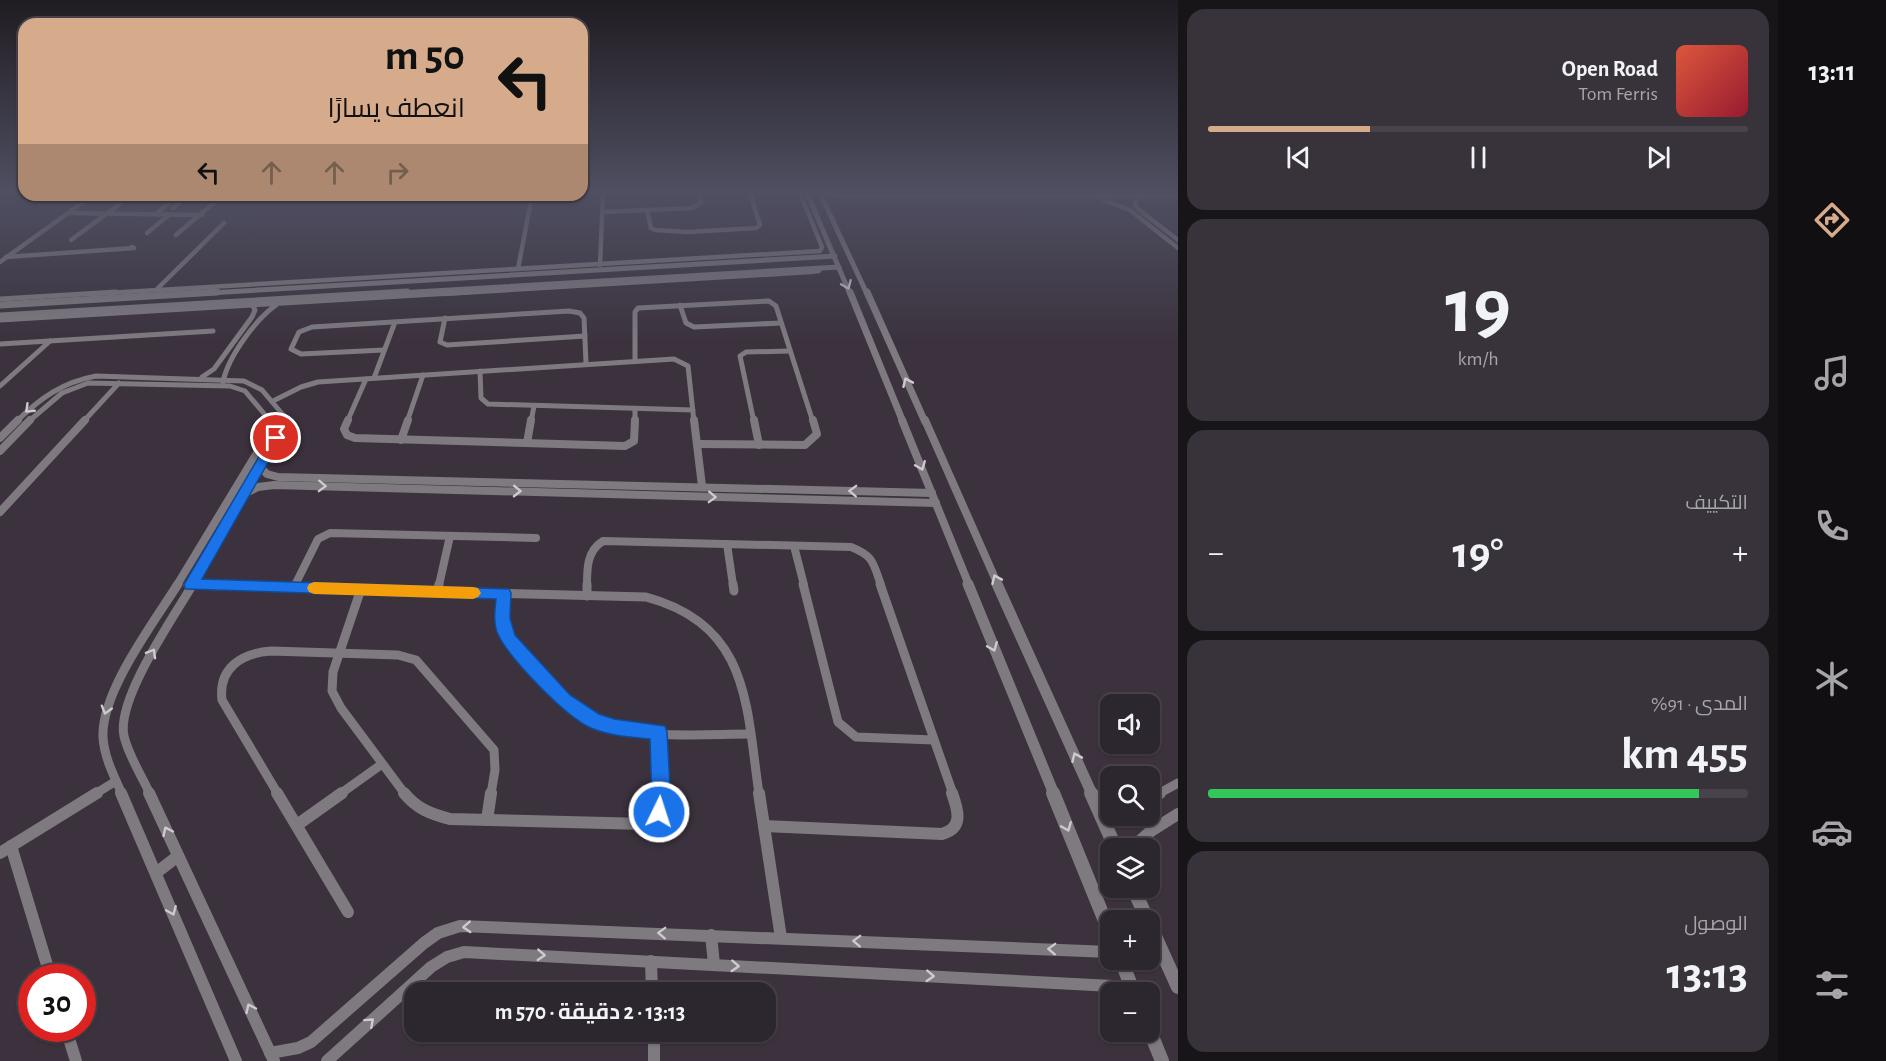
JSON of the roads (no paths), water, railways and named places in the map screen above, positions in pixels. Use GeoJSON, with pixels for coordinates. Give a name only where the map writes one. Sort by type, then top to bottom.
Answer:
{"type":"FeatureCollection","features":[{"type":"Feature","properties":{"kind":"street"},"geometry":{"type":"LineString","coordinates":[[0,262],[27,243]]}},
{"type":"Feature","properties":{"kind":"street"},"geometry":{"type":"LineString","coordinates":[[156,290],[205,243]]}},
{"type":"Feature","properties":{"kind":"street"},"geometry":{"type":"LineString","coordinates":[[518,269],[523,243]]}},
{"type":"Feature","properties":{"kind":"street"},"geometry":{"type":"LineString","coordinates":[[600,265],[601,243]]}},
{"type":"Feature","properties":{"kind":"street"},"geometry":{"type":"LineString","coordinates":[[0,299],[817,255],[822,247],[820,243]]}},
{"type":"Feature","properties":{"kind":"street"},"geometry":{"type":"LineString","coordinates":[[829,243],[1101,910]]}},
{"type":"Feature","properties":{"kind":"street"},"geometry":{"type":"LineString","coordinates":[[844,243],[1111,838]]}},
{"type":"Feature","properties":{"kind":"street"},"geometry":{"type":"LineString","coordinates":[[1164,243],[1178,254]]}},
{"type":"Feature","properties":{"kind":"street"},"geometry":{"type":"LineString","coordinates":[[6,257],[134,248],[12,253]]}},
{"type":"Feature","properties":{"kind":"street"},"geometry":{"type":"LineString","coordinates":[[0,305],[518,269],[835,256]]}},
{"type":"Feature","properties":{"kind":"street"},"geometry":{"type":"LineString","coordinates":[[0,318],[840,267]]}},
{"type":"Feature","properties":{"kind":"street"},"geometry":{"type":"LineString","coordinates":[[262,303],[268,286]]}},
{"type":"Feature","properties":{"kind":"street"},"geometry":{"type":"LineString","coordinates":[[635,360],[636,310],[648,307],[763,300],[776,306],[817,434],[816,438],[805,445],[697,444]]}},
{"type":"Feature","properties":{"kind":"street"},"geometry":{"type":"LineString","coordinates":[[225,379],[226,367],[264,314],[277,302]]}},
{"type":"Feature","properties":{"kind":"street"},"geometry":{"type":"LineString","coordinates":[[0,318],[253,306],[262,303]]}},
{"type":"Feature","properties":{"kind":"street"},"geometry":{"type":"LineString","coordinates":[[680,305],[686,323],[694,327],[781,322]]}},
{"type":"Feature","properties":{"kind":"street"},"geometry":{"type":"LineString","coordinates":[[197,381],[214,369],[252,317],[255,310],[253,306]]}},
{"type":"Feature","properties":{"kind":"street"},"geometry":{"type":"LineString","coordinates":[[384,350],[301,354],[291,349],[299,332],[307,328],[573,311],[584,318],[586,363]]}},
{"type":"Feature","properties":{"kind":"street"},"geometry":{"type":"LineString","coordinates":[[445,318],[440,342],[447,345],[585,336]]}},
{"type":"Feature","properties":{"kind":"street"},"geometry":{"type":"LineString","coordinates":[[861,319],[880,320]]}},
{"type":"Feature","properties":{"kind":"street"},"geometry":{"type":"LineString","coordinates":[[395,322],[384,350],[345,426],[345,433],[355,438],[628,445],[634,438],[634,409]]}},
{"type":"Feature","properties":{"kind":"street"},"geometry":{"type":"LineString","coordinates":[[867,333],[876,331],[886,334]]}},
{"type":"Feature","properties":{"kind":"street"},"geometry":{"type":"LineString","coordinates":[[0,344],[213,332]]}},
{"type":"Feature","properties":{"kind":"street"},"geometry":{"type":"LineString","coordinates":[[0,386],[50,341]]}},
{"type":"Feature","properties":{"kind":"street"},"geometry":{"type":"LineString","coordinates":[[759,445],[740,356],[746,352],[790,351]]}},
{"type":"Feature","properties":{"kind":"street"},"geometry":{"type":"LineString","coordinates":[[273,402],[313,383],[669,358],[687,364],[702,486]]}},
{"type":"Feature","properties":{"kind":"street"},"geometry":{"type":"LineString","coordinates":[[480,371],[481,398],[484,403],[693,410]]}},
{"type":"Feature","properties":{"kind":"street"},"geometry":{"type":"LineString","coordinates":[[401,440],[423,375]]}},
{"type":"Feature","properties":{"kind":"street"},"geometry":{"type":"LineString","coordinates":[[0,451],[3,441],[48,392],[75,379],[96,376],[197,381],[230,386],[245,391],[270,419],[272,428],[118,682],[104,713],[102,741],[116,781],[236,1061]]}},
{"type":"Feature","properties":{"kind":"street"},"geometry":{"type":"LineString","coordinates":[[216,385],[225,379]]}},
{"type":"Feature","properties":{"kind":"street"},"geometry":{"type":"LineString","coordinates":[[3,441],[62,391],[88,383],[225,379],[253,384],[282,413],[284,422],[136,683],[122,718],[124,738],[272,1057],[311,1042],[424,943],[448,929],[473,926],[1100,952]]}},
{"type":"Feature","properties":{"kind":"street"},"geometry":{"type":"LineString","coordinates":[[0,512],[119,383]]}},
{"type":"Feature","properties":{"kind":"street"},"geometry":{"type":"LineString","coordinates":[[527,443],[534,406]]}},
{"type":"Feature","properties":{"kind":"street"},"geometry":{"type":"LineString","coordinates":[[260,467],[267,474],[278,477],[702,486],[934,498]]}},
{"type":"Feature","properties":{"kind":"street"},"geometry":{"type":"LineString","coordinates":[[245,494],[258,487],[274,485],[934,498]]}},
{"type":"Feature","properties":{"kind":"street"},"geometry":{"type":"LineString","coordinates":[[294,588],[315,544],[324,535],[330,533],[536,538]]}},
{"type":"Feature","properties":{"kind":"street"},"geometry":{"type":"LineString","coordinates":[[436,592],[450,536]]}},
{"type":"Feature","properties":{"kind":"street"},"geometry":{"type":"LineString","coordinates":[[587,596],[589,554],[596,544],[603,541],[851,547],[872,558],[958,812],[959,821],[956,828],[950,832],[764,826]]}},
{"type":"Feature","properties":{"kind":"street"},"geometry":{"type":"LineString","coordinates":[[727,544],[734,591]]}},
{"type":"Feature","properties":{"kind":"street"},"geometry":{"type":"LineString","coordinates":[[794,546],[838,722],[856,737],[934,740]]}},
{"type":"Feature","properties":{"kind":"street"},"geometry":{"type":"LineString","coordinates":[[177,585],[657,599],[686,612],[702,623],[728,651],[737,669],[750,734],[781,938]]}},
{"type":"Feature","properties":{"kind":"street"},"geometry":{"type":"LineString","coordinates":[[361,590],[339,653],[332,682],[335,700],[412,803],[420,809],[439,818],[645,824],[653,820],[662,804],[658,732]]}},
{"type":"Feature","properties":{"kind":"street"},"geometry":{"type":"LineString","coordinates":[[504,593],[502,618],[504,630],[510,640],[564,700],[577,711],[604,724],[634,731],[750,734]]}},
{"type":"Feature","properties":{"kind":"street"},"geometry":{"type":"LineString","coordinates":[[348,912],[222,700],[220,684],[232,665],[254,652],[408,656],[423,667],[494,750],[495,770],[487,820]]}},
{"type":"Feature","properties":{"kind":"street"},"geometry":{"type":"LineString","coordinates":[[297,825],[382,764]]}},
{"type":"Feature","properties":{"kind":"street"},"geometry":{"type":"LineString","coordinates":[[0,853],[116,781]]}},
{"type":"Feature","properties":{"kind":"street"},"geometry":{"type":"LineString","coordinates":[[1160,793],[1178,783]]}},
{"type":"Feature","properties":{"kind":"street"},"geometry":{"type":"LineString","coordinates":[[1094,796],[1100,797]]}},
{"type":"Feature","properties":{"kind":"street"},"geometry":{"type":"LineString","coordinates":[[1143,838],[1178,814]]}},
{"type":"Feature","properties":{"kind":"street"},"geometry":{"type":"LineString","coordinates":[[11,846],[47,964]]}},
{"type":"Feature","properties":{"kind":"street"},"geometry":{"type":"LineString","coordinates":[[156,873],[178,856]]}},
{"type":"Feature","properties":{"kind":"street"},"geometry":{"type":"LineString","coordinates":[[711,935],[714,964]]}},
{"type":"Feature","properties":{"kind":"street"},"geometry":{"type":"LineString","coordinates":[[1160,947],[1178,987]]}},
{"type":"Feature","properties":{"kind":"street"},"geometry":{"type":"LineString","coordinates":[[327,1061],[431,966],[447,957],[464,952],[714,964],[1100,988]]}},
{"type":"Feature","properties":{"kind":"street"},"geometry":{"type":"LineString","coordinates":[[651,961],[652,982]]}},
{"type":"Feature","properties":{"kind":"street"},"geometry":{"type":"LineString","coordinates":[[70,1042],[76,1061]]}},
{"type":"Feature","properties":{"kind":"street"},"geometry":{"type":"LineString","coordinates":[[654,1042],[654,1061]]}},
{"type":"Feature","properties":{"kind":"street"},"geometry":{"type":"LineString","coordinates":[[1154,1042],[1162,1061]]}}]}
